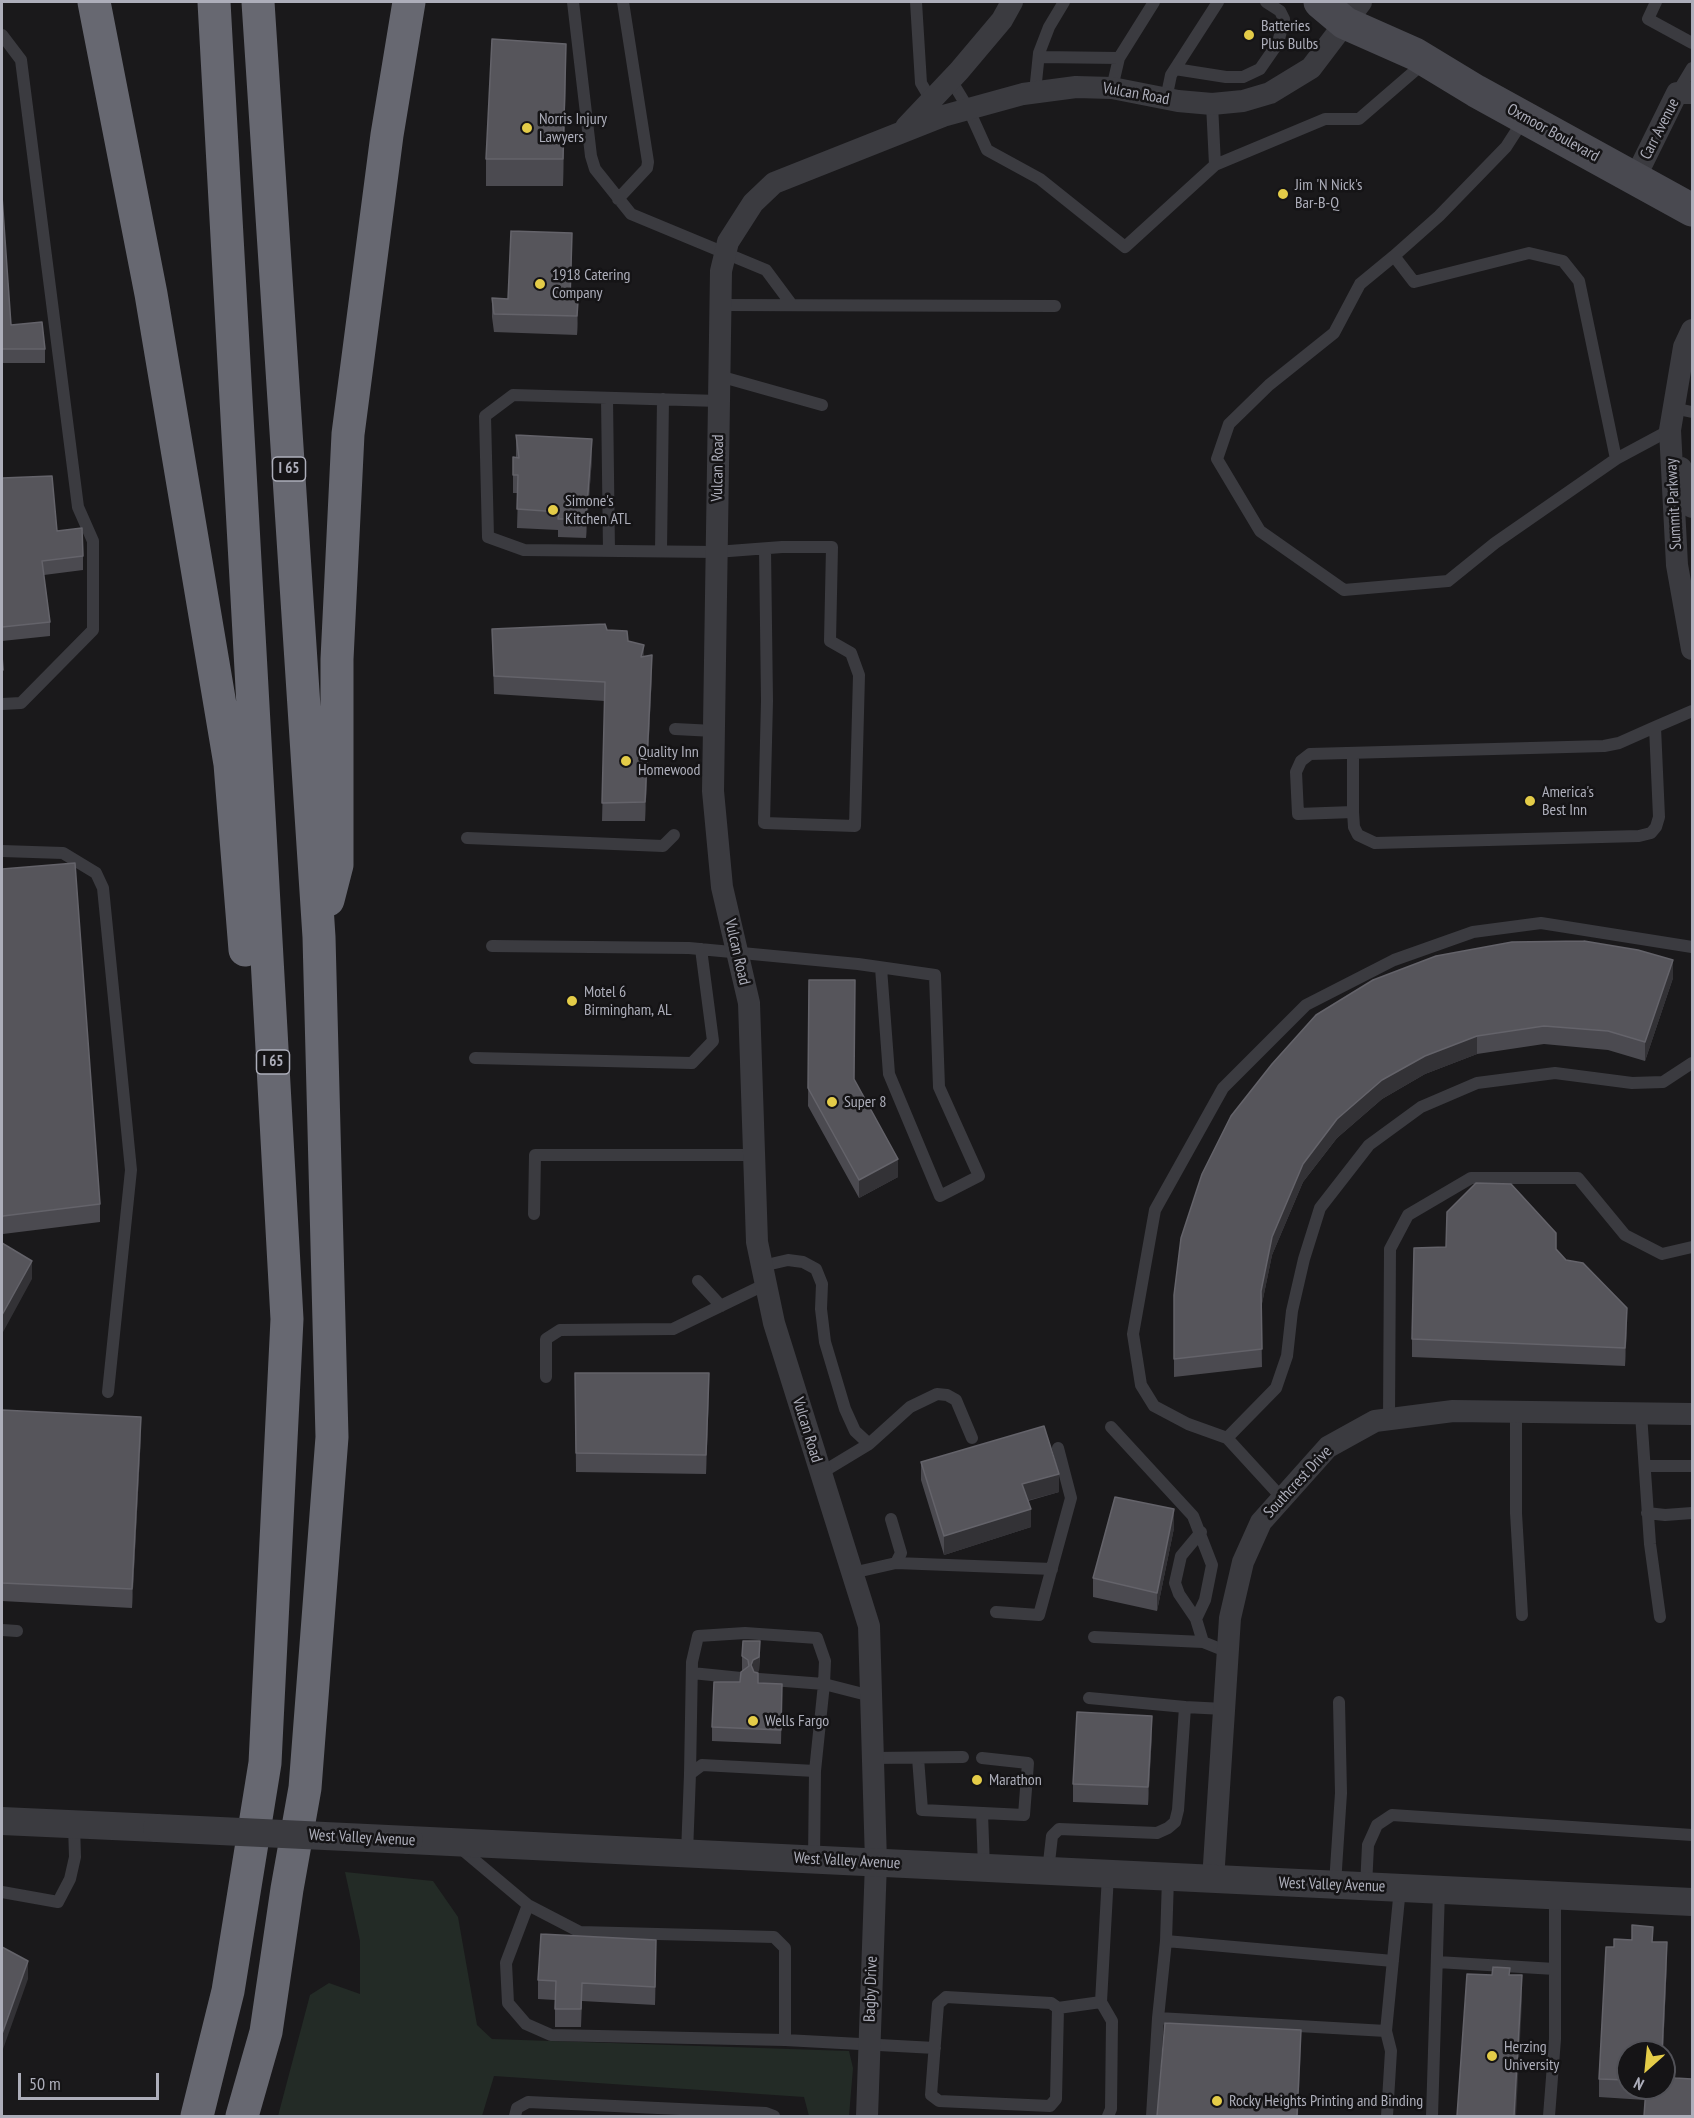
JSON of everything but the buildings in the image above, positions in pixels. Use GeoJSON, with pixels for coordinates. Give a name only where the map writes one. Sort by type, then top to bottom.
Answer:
{"type":"FeatureCollection","features":[{"type":"Feature","properties":{"kind":"highway"},"geometry":{"type":"LineString","coordinates":[[94,2],[151,294],[230,764],[265,1216],[287,1319]]}},
{"type":"Feature","properties":{"kind":"highway","name":"I 65"},"geometry":{"type":"LineString","coordinates":[[197,2116],[228,1991],[265,1763],[287,1319],[214,2]]}},
{"type":"Feature","properties":{"kind":"highway","name":"I 65"},"geometry":{"type":"LineString","coordinates":[[242,2116],[266,2032],[287,1889],[305,1788],[332,1437],[319,937],[258,2]]}},
{"type":"Feature","properties":{"kind":"highway"},"geometry":{"type":"LineString","coordinates":[[319,937],[337,865],[337,659],[348,434],[387,135],[409,2]]}},
{"type":"Feature","properties":{"kind":"main road","name":"Oxmoor Boulevard"},"geometry":{"type":"LineString","coordinates":[[1320,2],[1356,7],[1421,57],[1524,118],[1692,210]]}},
{"type":"Feature","properties":{"kind":"street","name":"Vulcan Road"},"geometry":{"type":"LineString","coordinates":[[876,1862],[869,1626],[774,1323],[757,1242],[749,1003],[722,887],[713,791],[721,271],[728,242],[753,202],[774,183],[903,131],[936,109],[951,80],[1002,20],[1012,2]]}},
{"type":"Feature","properties":{"kind":"street","name":"Vulcan Road"},"geometry":{"type":"LineString","coordinates":[[936,109],[968,108],[1035,92],[1076,87],[1112,88],[1166,99],[1212,104],[1243,101],[1270,93],[1311,68],[1356,7]]}},
{"type":"Feature","properties":{"kind":"street","name":"Carr Avenue"},"geometry":{"type":"LineString","coordinates":[[1635,178],[1685,93]]}},
{"type":"Feature","properties":{"kind":"street","name":"Summit Parkway"},"geometry":{"type":"LineString","coordinates":[[1692,330],[1684,347],[1678,417],[1677,565],[1692,649]]}},
{"type":"Feature","properties":{"kind":"street","name":"Summit Parkway"},"geometry":{"type":"LineString","coordinates":[[1678,417],[1692,507]]}},
{"type":"Feature","properties":{"kind":"street","name":"Southcrest Drive"},"geometry":{"type":"LineString","coordinates":[[1213,1880],[1230,1618],[1243,1562],[1260,1522],[1328,1447],[1375,1421],[1454,1411],[1692,1414]]}},
{"type":"Feature","properties":{"kind":"street","name":"West Valley Avenue"},"geometry":{"type":"LineString","coordinates":[[2,1821],[1692,1902]]}},
{"type":"Feature","properties":{"kind":"street","name":"Bagby Drive"},"geometry":{"type":"LineString","coordinates":[[867,2116],[876,1862]]}},
{"type":"Feature","properties":{"kind":"lane"},"geometry":{"type":"LineString","coordinates":[[573,2],[591,156],[596,169],[631,214],[725,255],[766,270],[792,305]]}},
{"type":"Feature","properties":{"kind":"lane"},"geometry":{"type":"LineString","coordinates":[[618,199],[647,168],[648,162],[623,2]]}},
{"type":"Feature","properties":{"kind":"lane"},"geometry":{"type":"LineString","coordinates":[[916,2],[921,83],[936,109]]}},
{"type":"Feature","properties":{"kind":"lane"},"geometry":{"type":"LineString","coordinates":[[1035,92],[1039,57],[1049,27],[1064,2]]}},
{"type":"Feature","properties":{"kind":"lane"},"geometry":{"type":"LineString","coordinates":[[1112,88],[1119,58],[1154,2]]}},
{"type":"Feature","properties":{"kind":"lane"},"geometry":{"type":"LineString","coordinates":[[1166,99],[1175,69],[1218,2]]}},
{"type":"Feature","properties":{"kind":"lane"},"geometry":{"type":"LineString","coordinates":[[1175,69],[1234,77],[1243,77],[1260,69],[1278,44],[1284,19],[1280,12],[1266,2]]}},
{"type":"Feature","properties":{"kind":"lane"},"geometry":{"type":"LineString","coordinates":[[1656,2],[1648,19],[1692,43]]}},
{"type":"Feature","properties":{"kind":"lane"},"geometry":{"type":"LineString","coordinates":[[2,35],[21,60],[78,507],[93,541],[93,630],[21,703],[2,704]]}},
{"type":"Feature","properties":{"kind":"lane"},"geometry":{"type":"LineString","coordinates":[[1039,57],[1119,58]]}},
{"type":"Feature","properties":{"kind":"lane"},"geometry":{"type":"LineString","coordinates":[[951,80],[968,108],[987,150],[1040,179],[1125,247],[1215,165],[1325,119],[1359,120],[1421,57]]}},
{"type":"Feature","properties":{"kind":"lane"},"geometry":{"type":"LineString","coordinates":[[1685,93],[1692,68]]}},
{"type":"Feature","properties":{"kind":"lane"},"geometry":{"type":"LineString","coordinates":[[1212,104],[1215,165]]}},
{"type":"Feature","properties":{"kind":"lane"},"geometry":{"type":"LineString","coordinates":[[1524,118],[1497,155],[1439,216],[1360,284],[1334,333],[1269,385],[1229,424],[1217,459],[1260,531],[1344,590],[1448,581],[1495,543],[1678,417]]}},
{"type":"Feature","properties":{"kind":"lane"},"geometry":{"type":"LineString","coordinates":[[1394,256],[1414,282],[1529,253],[1563,261],[1579,280],[1616,459]]}},
{"type":"Feature","properties":{"kind":"lane"},"geometry":{"type":"LineString","coordinates":[[720,305],[1055,306]]}},
{"type":"Feature","properties":{"kind":"lane"},"geometry":{"type":"LineString","coordinates":[[719,376],[822,405]]}},
{"type":"Feature","properties":{"kind":"lane"},"geometry":{"type":"LineString","coordinates":[[719,400],[513,395],[485,416],[488,537],[524,550],[716,552],[765,549],[832,547],[830,641],[851,653],[859,675],[855,826],[764,823],[767,701],[765,549]]}},
{"type":"Feature","properties":{"kind":"lane"},"geometry":{"type":"LineString","coordinates":[[607,398],[609,550]]}},
{"type":"Feature","properties":{"kind":"lane"},"geometry":{"type":"LineString","coordinates":[[662,551],[663,399]]}},
{"type":"Feature","properties":{"kind":"lane"},"geometry":{"type":"LineString","coordinates":[[1353,812],[1298,814],[1296,772],[1301,761],[1310,754],[1604,746],[1692,711]]}},
{"type":"Feature","properties":{"kind":"lane"},"geometry":{"type":"LineString","coordinates":[[1353,753],[1354,827],[1358,836],[1375,843],[1639,836],[1651,833],[1659,817],[1655,727]]}},
{"type":"Feature","properties":{"kind":"lane"},"geometry":{"type":"LineString","coordinates":[[675,729],[714,731]]}},
{"type":"Feature","properties":{"kind":"lane"},"geometry":{"type":"LineString","coordinates":[[467,838],[663,846],[674,835]]}},
{"type":"Feature","properties":{"kind":"lane"},"geometry":{"type":"LineString","coordinates":[[2,851],[63,853],[96,873],[103,888],[131,1170],[108,1392]]}},
{"type":"Feature","properties":{"kind":"lane"},"geometry":{"type":"LineString","coordinates":[[1282,1498],[1227,1438],[1188,1424],[1154,1406],[1141,1385],[1133,1334],[1155,1210],[1223,1088],[1306,1005],[1394,960],[1473,932],[1541,923],[1692,947]]}},
{"type":"Feature","properties":{"kind":"lane"},"geometry":{"type":"LineString","coordinates":[[492,946],[701,949],[881,968],[935,975],[939,1087],[979,1176],[940,1196],[889,1074],[881,968]]}},
{"type":"Feature","properties":{"kind":"lane"},"geometry":{"type":"LineString","coordinates":[[475,1058],[692,1063],[713,1041],[701,949]]}},
{"type":"Feature","properties":{"kind":"lane"},"geometry":{"type":"LineString","coordinates":[[1227,1438],[1276,1388],[1287,1356],[1292,1311],[1304,1259],[1320,1208],[1369,1145],[1421,1107],[1477,1083],[1555,1073],[1632,1083],[1663,1082],[1692,1063]]}},
{"type":"Feature","properties":{"kind":"lane"},"geometry":{"type":"LineString","coordinates":[[534,1214],[535,1155],[754,1155]]}},
{"type":"Feature","properties":{"kind":"lane"},"geometry":{"type":"LineString","coordinates":[[1389,1419],[1390,1249],[1408,1215],[1471,1178],[1578,1178],[1625,1235],[1662,1254],[1692,1247]]}},
{"type":"Feature","properties":{"kind":"lane"},"geometry":{"type":"LineString","coordinates":[[546,1377],[546,1339],[560,1330],[673,1329],[721,1306],[788,1260],[803,1262],[816,1269],[822,1284],[821,1309],[825,1342],[848,1416],[855,1431],[868,1444]]}},
{"type":"Feature","properties":{"kind":"lane"},"geometry":{"type":"LineString","coordinates":[[698,1281],[721,1306]]}},
{"type":"Feature","properties":{"kind":"lane"},"geometry":{"type":"LineString","coordinates":[[821,1473],[868,1444],[910,1407],[937,1394],[947,1395],[956,1400],[972,1438]]}},
{"type":"Feature","properties":{"kind":"lane"},"geometry":{"type":"LineString","coordinates":[[1516,1412],[1516,1513],[1522,1615]]}},
{"type":"Feature","properties":{"kind":"lane"},"geometry":{"type":"LineString","coordinates":[[1641,1414],[1646,1466],[1647,1513],[1660,1617]]}},
{"type":"Feature","properties":{"kind":"lane"},"geometry":{"type":"LineString","coordinates":[[1111,1427],[1193,1516],[1202,1533],[1212,1565],[1205,1600],[1196,1619]]}},
{"type":"Feature","properties":{"kind":"lane"},"geometry":{"type":"LineString","coordinates":[[996,1612],[1039,1615],[1071,1498],[1058,1448]]}},
{"type":"Feature","properties":{"kind":"lane"},"geometry":{"type":"LineString","coordinates":[[1646,1466],[1692,1466]]}},
{"type":"Feature","properties":{"kind":"lane"},"geometry":{"type":"LineString","coordinates":[[1647,1513],[1665,1515],[1692,1513]]}},
{"type":"Feature","properties":{"kind":"lane"},"geometry":{"type":"LineString","coordinates":[[891,1519],[901,1553],[896,1563]]}},
{"type":"Feature","properties":{"kind":"lane"},"geometry":{"type":"LineString","coordinates":[[1202,1533],[1181,1556],[1175,1583],[1196,1619],[1203,1642]]}},
{"type":"Feature","properties":{"kind":"lane"},"geometry":{"type":"LineString","coordinates":[[852,1573],[896,1563],[1052,1569]]}},
{"type":"Feature","properties":{"kind":"lane"},"geometry":{"type":"LineString","coordinates":[[2,1630],[17,1631]]}},
{"type":"Feature","properties":{"kind":"lane"},"geometry":{"type":"LineString","coordinates":[[687,1853],[692,1673],[698,1636],[745,1633],[817,1638],[825,1661],[815,1771],[814,1859]]}},
{"type":"Feature","properties":{"kind":"lane"},"geometry":{"type":"LineString","coordinates":[[1094,1637],[1203,1642],[1228,1652]]}},
{"type":"Feature","properties":{"kind":"lane"},"geometry":{"type":"LineString","coordinates":[[692,1673],[741,1678]]}},
{"type":"Feature","properties":{"kind":"lane"},"geometry":{"type":"LineString","coordinates":[[759,1679],[824,1684],[871,1696]]}},
{"type":"Feature","properties":{"kind":"lane"},"geometry":{"type":"LineString","coordinates":[[1089,1698],[1224,1709]]}},
{"type":"Feature","properties":{"kind":"lane"},"geometry":{"type":"LineString","coordinates":[[1335,1886],[1341,1793],[1339,1702]]}},
{"type":"Feature","properties":{"kind":"lane"},"geometry":{"type":"LineString","coordinates":[[1048,1871],[1052,1836],[1059,1829],[1157,1833],[1175,1822],[1178,1810],[1185,1707]]}},
{"type":"Feature","properties":{"kind":"lane"},"geometry":{"type":"LineString","coordinates":[[873,1758],[963,1757]]}},
{"type":"Feature","properties":{"kind":"lane"},"geometry":{"type":"LineString","coordinates":[[918,1758],[922,1810],[1024,1815],[1028,1763],[982,1758]]}},
{"type":"Feature","properties":{"kind":"lane"},"geometry":{"type":"LineString","coordinates":[[690,1774],[702,1765],[815,1771]]}},
{"type":"Feature","properties":{"kind":"lane"},"geometry":{"type":"LineString","coordinates":[[982,1813],[984,1868]]}},
{"type":"Feature","properties":{"kind":"lane"},"geometry":{"type":"LineString","coordinates":[[1366,1887],[1368,1845],[1377,1825],[1392,1815],[1692,1835]]}},
{"type":"Feature","properties":{"kind":"lane"},"geometry":{"type":"LineString","coordinates":[[2,1892],[58,1902],[70,1879],[75,1857],[74,1825]]}},
{"type":"Feature","properties":{"kind":"lane"},"geometry":{"type":"LineString","coordinates":[[453,1842],[528,1905],[580,1932],[774,1937],[785,1948],[785,2040]]}},
{"type":"Feature","properties":{"kind":"lane"},"geometry":{"type":"LineString","coordinates":[[1108,1875],[1101,2002],[1112,2021],[1111,2109],[1108,2116]]}},
{"type":"Feature","properties":{"kind":"lane"},"geometry":{"type":"LineString","coordinates":[[1152,2116],[1158,2018],[1166,1941],[1168,1878]]}},
{"type":"Feature","properties":{"kind":"lane"},"geometry":{"type":"LineString","coordinates":[[1387,2116],[1391,2051],[1386,2031],[1400,1888]]}},
{"type":"Feature","properties":{"kind":"lane"},"geometry":{"type":"LineString","coordinates":[[1432,2116],[1439,1890]]}},
{"type":"Feature","properties":{"kind":"lane"},"geometry":{"type":"LineString","coordinates":[[1549,2116],[1555,2039],[1555,1896]]}},
{"type":"Feature","properties":{"kind":"lane"},"geometry":{"type":"LineString","coordinates":[[528,1905],[506,1963],[508,2003],[526,2024],[551,2035],[785,2040],[935,2048]]}},
{"type":"Feature","properties":{"kind":"lane"},"geometry":{"type":"LineString","coordinates":[[1166,1941],[1393,1961]]}},
{"type":"Feature","properties":{"kind":"lane"},"geometry":{"type":"LineString","coordinates":[[1437,1962],[1555,1969]]}},
{"type":"Feature","properties":{"kind":"lane"},"geometry":{"type":"LineString","coordinates":[[1058,2008],[1056,2099],[1050,2106],[939,2102],[931,2095],[938,2004],[946,1997],[1051,2003],[1058,2008],[1101,2002]]}},
{"type":"Feature","properties":{"kind":"lane"},"geometry":{"type":"LineString","coordinates":[[1158,2018],[1386,2031]]}},
{"type":"Feature","properties":{"kind":"lane"},"geometry":{"type":"LineString","coordinates":[[514,2116],[518,2108],[528,2102],[766,2113],[774,2116]]}},
{"type":"Feature","properties":{"kind":"shaded area"},"geometry":{"type":"Polygon","coordinates":[[[345,1872],[433,1881],[458,1917],[477,2025],[492,2039],[849,2051],[853,2068],[849,2116],[809,2116],[804,2097],[494,2076],[482,2116],[278,2116],[310,1995],[329,1983],[360,1994],[360,1941],[345,1872]]]}},
{"type":"Feature","properties":{"kind":"place","name":"Batteries Plus Bulbs"},"geometry":{"type":"Point","coordinates":[1249,35]}},
{"type":"Feature","properties":{"kind":"place","name":"Norris Injury Lawyers"},"geometry":{"type":"Point","coordinates":[527,128]}},
{"type":"Feature","properties":{"kind":"place","name":"Jim 'N Nick's Bar-B-Q"},"geometry":{"type":"Point","coordinates":[1283,194]}},
{"type":"Feature","properties":{"kind":"place","name":"1918 Catering Company"},"geometry":{"type":"Point","coordinates":[540,284]}},
{"type":"Feature","properties":{"kind":"place","name":"Simone's Kitchen ATL"},"geometry":{"type":"Point","coordinates":[553,510]}},
{"type":"Feature","properties":{"kind":"place","name":"Quality Inn Homewood"},"geometry":{"type":"Point","coordinates":[626,761]}},
{"type":"Feature","properties":{"kind":"place","name":"America's Best Inn"},"geometry":{"type":"Point","coordinates":[1530,801]}},
{"type":"Feature","properties":{"kind":"place","name":"Motel 6 Birmingham, AL"},"geometry":{"type":"Point","coordinates":[572,1001]}},
{"type":"Feature","properties":{"kind":"place","name":"Super 8"},"geometry":{"type":"Point","coordinates":[832,1102]}},
{"type":"Feature","properties":{"kind":"place","name":"Wells Fargo"},"geometry":{"type":"Point","coordinates":[753,1721]}},
{"type":"Feature","properties":{"kind":"place","name":"Marathon"},"geometry":{"type":"Point","coordinates":[977,1780]}},
{"type":"Feature","properties":{"kind":"place","name":"Herzing University"},"geometry":{"type":"Point","coordinates":[1492,2056]}},
{"type":"Feature","properties":{"kind":"place","name":"Rocky Heights Printing and Binding"},"geometry":{"type":"Point","coordinates":[1217,2101]}}]}
